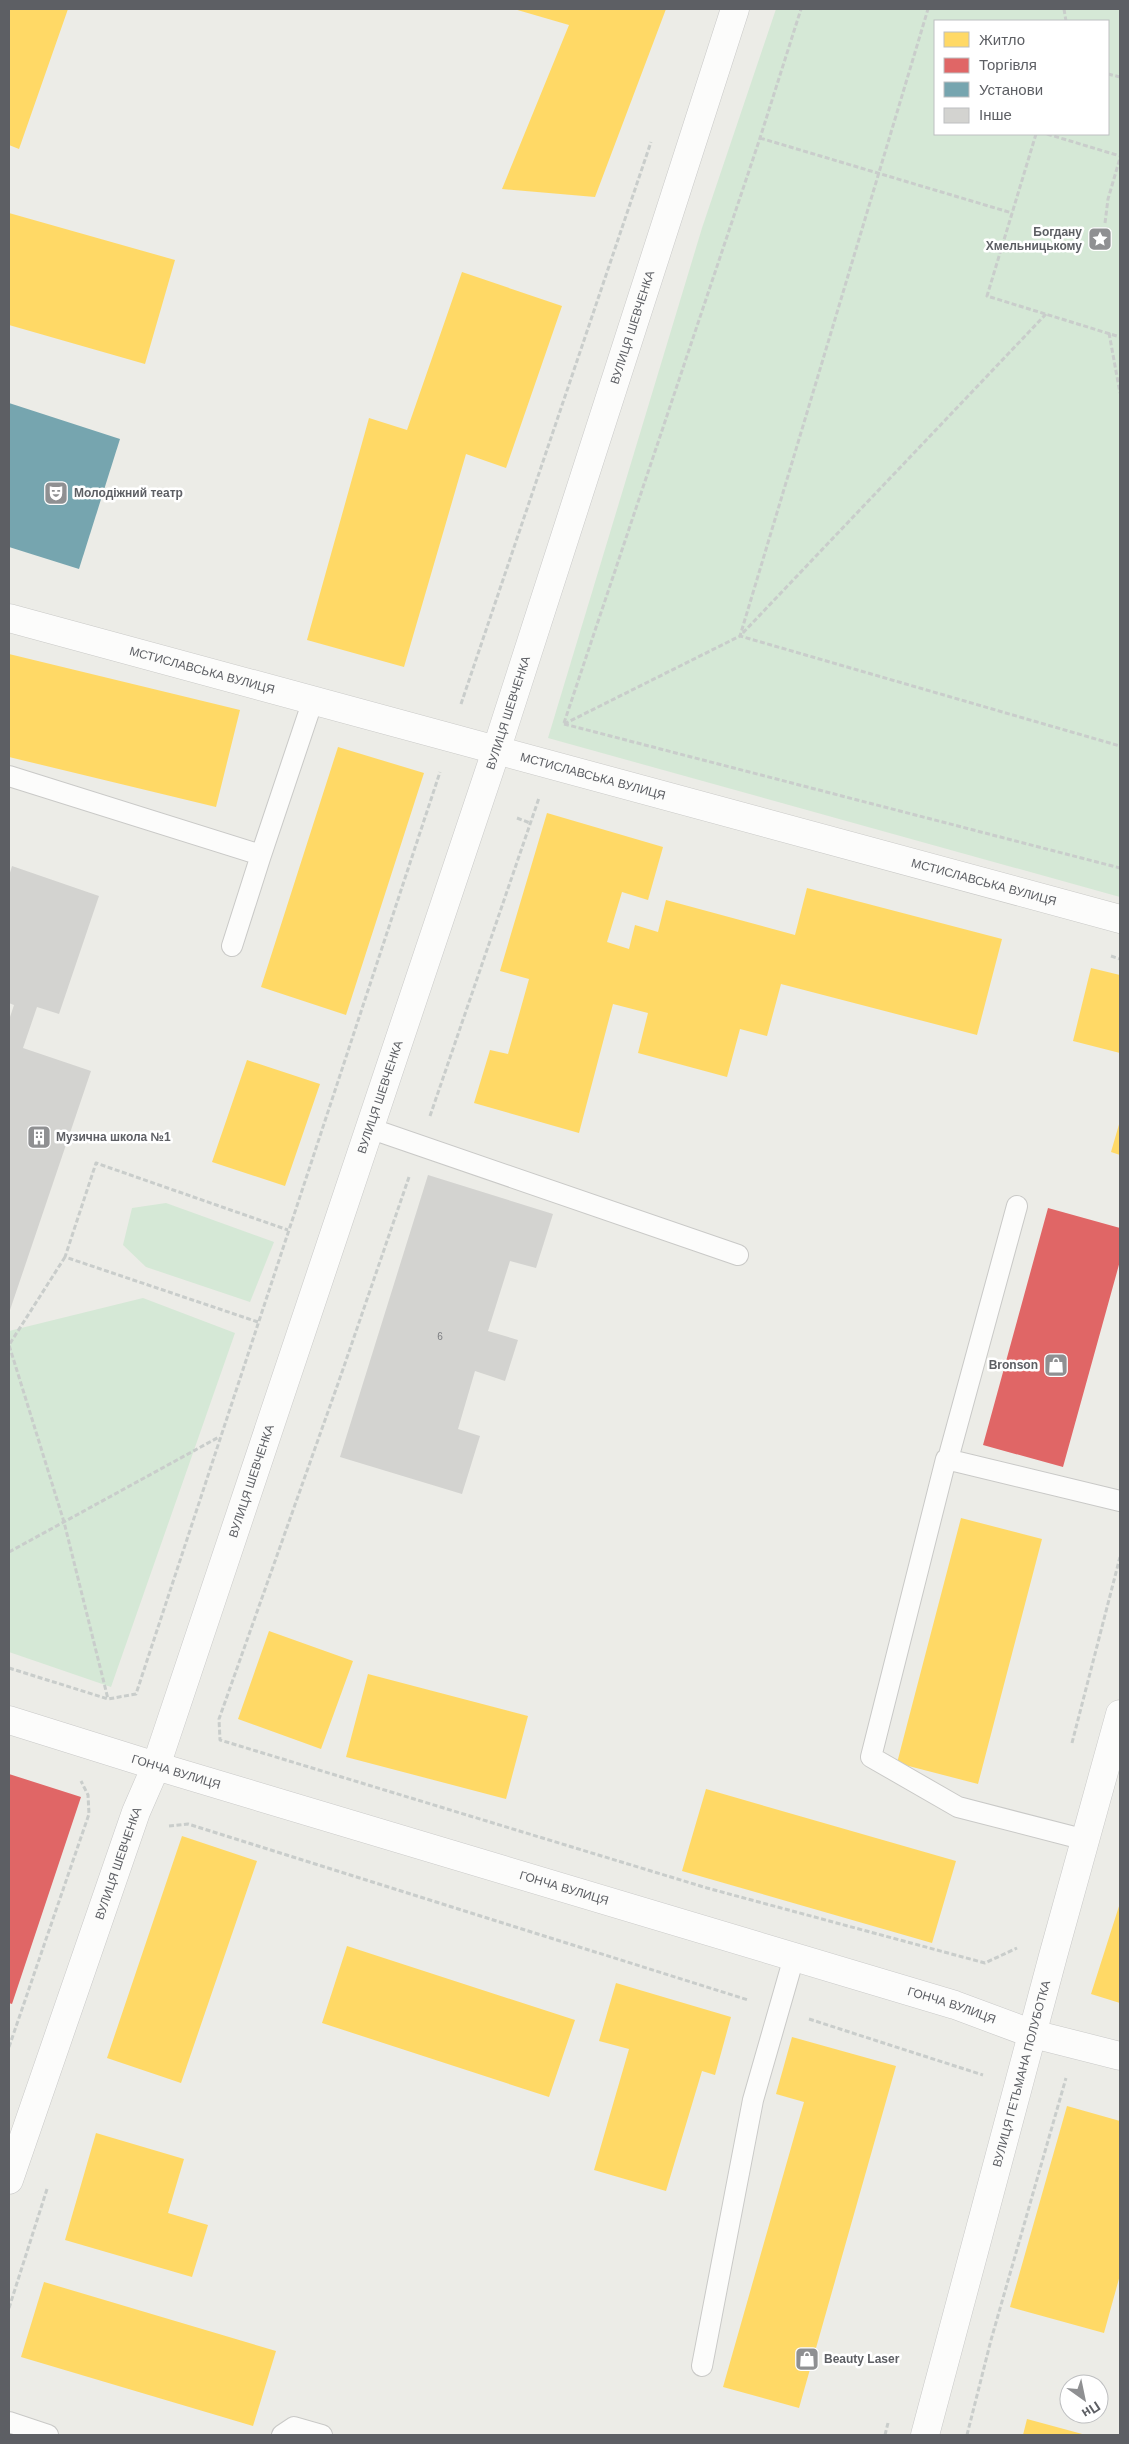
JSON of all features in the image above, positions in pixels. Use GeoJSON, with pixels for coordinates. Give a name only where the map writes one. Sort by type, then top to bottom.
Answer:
{"type":"FeatureCollection","features":[{"type":"Feature","properties":{"kind":"main road","name":"ВУЛИЦЯ ШЕВЧЕНКА"},"geometry":{"type":"LineString","coordinates":[[9,2180],[136,1812],[156,1766],[496,751],[735,9]]}},
{"type":"Feature","properties":{"kind":"main road","name":"МСТИСЛАВСЬКА ВУЛИЦЯ"},"geometry":{"type":"LineString","coordinates":[[9,618],[1120,919]]}},
{"type":"Feature","properties":{"kind":"main road","name":"ВУЛИЦЯ ГЕТЬМАНА ПОЛУБОТКА"},"geometry":{"type":"LineString","coordinates":[[925,2435],[1120,1714]]}},
{"type":"Feature","properties":{"kind":"main road","name":"ГОНЧА ВУЛИЦЯ"},"geometry":{"type":"LineString","coordinates":[[9,1720],[156,1766],[955,2005],[1033,2034],[1120,2056]]}},
{"type":"Feature","properties":{"kind":"lane"},"geometry":{"type":"LineString","coordinates":[[232,946],[314,700]]}},
{"type":"Feature","properties":{"kind":"lane"},"geometry":{"type":"LineString","coordinates":[[9,776],[261,855]]}},
{"type":"Feature","properties":{"kind":"lane"},"geometry":{"type":"LineString","coordinates":[[369,1128],[738,1255]]}},
{"type":"Feature","properties":{"kind":"lane"},"geometry":{"type":"LineString","coordinates":[[1016,1206],[948,1459],[946,1459],[871,1757],[958,1807],[1086,1840]]}},
{"type":"Feature","properties":{"kind":"lane"},"geometry":{"type":"LineString","coordinates":[[948,1459],[1120,1501]]}},
{"type":"Feature","properties":{"kind":"lane"},"geometry":{"type":"LineString","coordinates":[[702,2366],[753,2100],[794,1957]]}},
{"type":"Feature","properties":{"kind":"lane"},"geometry":{"type":"LineString","coordinates":[[9,2422],[48,2435]]}},
{"type":"Feature","properties":{"kind":"lane"},"geometry":{"type":"LineString","coordinates":[[282,2435],[294,2427],[322,2435]]}},
{"type":"Feature","properties":{"kind":"path"},"geometry":{"type":"LineString","coordinates":[[564,724],[760,138],[801,9]]}},
{"type":"Feature","properties":{"kind":"path"},"geometry":{"type":"LineString","coordinates":[[740,636],[881,173],[928,9]]}},
{"type":"Feature","properties":{"kind":"path"},"geometry":{"type":"LineString","coordinates":[[1036,135],[987,296],[1120,337]]}},
{"type":"Feature","properties":{"kind":"path"},"geometry":{"type":"LineString","coordinates":[[1056,135],[1120,157],[1108,199],[1105,223]]}},
{"type":"Feature","properties":{"kind":"path"},"geometry":{"type":"LineString","coordinates":[[9,1668],[108,1698],[136,1694],[288,1230],[434,795],[450,738],[653,138]]}},
{"type":"Feature","properties":{"kind":"path"},"geometry":{"type":"LineString","coordinates":[[760,138],[1012,213]]}},
{"type":"Feature","properties":{"kind":"path"},"geometry":{"type":"LineString","coordinates":[[564,724],[740,636],[1046,314]]}},
{"type":"Feature","properties":{"kind":"path"},"geometry":{"type":"LineString","coordinates":[[1108,333],[1120,393]]}},
{"type":"Feature","properties":{"kind":"path"},"geometry":{"type":"LineString","coordinates":[[740,636],[1120,746]]}},
{"type":"Feature","properties":{"kind":"path"},"geometry":{"type":"LineString","coordinates":[[564,724],[1120,868]]}},
{"type":"Feature","properties":{"kind":"path"},"geometry":{"type":"LineString","coordinates":[[539,798],[342,1375],[218,1719],[220,1740],[707,1888],[985,1963],[1020,1946]]}},
{"type":"Feature","properties":{"kind":"path"},"geometry":{"type":"LineString","coordinates":[[517,818],[530,823]]}},
{"type":"Feature","properties":{"kind":"path"},"geometry":{"type":"LineString","coordinates":[[108,1698],[64,1522],[9,1345],[65,1257],[96,1163],[288,1230]]}},
{"type":"Feature","properties":{"kind":"path"},"geometry":{"type":"LineString","coordinates":[[65,1257],[258,1322]]}},
{"type":"Feature","properties":{"kind":"path"},"geometry":{"type":"LineString","coordinates":[[9,1552],[220,1437]]}},
{"type":"Feature","properties":{"kind":"path"},"geometry":{"type":"LineString","coordinates":[[9,2047],[88,1814],[88,1795]]}},
{"type":"Feature","properties":{"kind":"path"},"geometry":{"type":"LineString","coordinates":[[164,1827],[188,1824],[983,2074],[984,2082]]}},
{"type":"Feature","properties":{"kind":"path"},"geometry":{"type":"LineString","coordinates":[[968,2435],[991,2340],[1066,2077]]}},
{"type":"Feature","properties":{"kind":"path"},"geometry":{"type":"LineString","coordinates":[[9,2308],[48,2185]]}},
{"type":"Feature","properties":{"kind":"path"},"geometry":{"type":"LineString","coordinates":[[885,2435],[890,2416]]}},
{"type":"Feature","properties":{"kind":"green space"},"geometry":{"type":"Polygon","coordinates":[[[776,9],[1120,9],[1120,897],[548,738],[702,228],[776,9]]]}},
{"type":"Feature","properties":{"kind":"green space"},"geometry":{"type":"Polygon","coordinates":[[[166,1203],[274,1242],[250,1302],[146,1267],[123,1245],[132,1208],[166,1203]]]}},
{"type":"Feature","properties":{"kind":"green space"},"geometry":{"type":"Polygon","coordinates":[[[143,1298],[235,1333],[111,1687],[9,1652],[9,1331],[143,1298]]]}},
{"type":"Feature","properties":{"kind":"building: Житло"},"geometry":{"type":"Polygon","coordinates":[[[9,9],[68,9],[19,149],[9,145],[9,9]]]}},
{"type":"Feature","properties":{"kind":"building: Житло"},"geometry":{"type":"Polygon","coordinates":[[[514,9],[666,9],[595,197],[502,189],[569,25],[514,9]]]}},
{"type":"Feature","properties":{"kind":"building: Житло"},"geometry":{"type":"Polygon","coordinates":[[[9,213],[175,260],[145,364],[9,325],[9,213]]]}},
{"type":"Feature","properties":{"kind":"building: Житло"},"geometry":{"type":"Polygon","coordinates":[[[462,272],[562,306],[506,468],[466,454],[404,667],[307,640],[369,418],[407,430],[462,272]]]}},
{"type":"Feature","properties":{"kind":"building: Житло"},"geometry":{"type":"Polygon","coordinates":[[[9,654],[240,710],[216,807],[9,757],[9,654]]]}},
{"type":"Feature","properties":{"kind":"building: Житло"},"geometry":{"type":"Polygon","coordinates":[[[338,747],[424,773],[346,1015],[261,987],[338,747]]]}},
{"type":"Feature","properties":{"kind":"building: Житло"},"geometry":{"type":"Polygon","coordinates":[[[547,813],[663,847],[648,900],[622,892],[607,942],[629,949],[635,925],[658,932],[666,900],[795,935],[807,888],[1002,939],[977,1035],[781,984],[767,1036],[740,1029],[727,1077],[638,1053],[648,1013],[613,1004],[579,1133],[474,1103],[490,1050],[508,1054],[529,979],[500,971],[547,813]]]}},
{"type":"Feature","properties":{"kind":"building: Житло"},"geometry":{"type":"Polygon","coordinates":[[[1091,968],[1120,975],[1120,1053],[1073,1041],[1091,968]]]}},
{"type":"Feature","properties":{"kind":"building: Житло"},"geometry":{"type":"Polygon","coordinates":[[[247,1060],[320,1084],[285,1186],[212,1162],[247,1060]]]}},
{"type":"Feature","properties":{"kind":"building: Житло"},"geometry":{"type":"Polygon","coordinates":[[[1120,1121],[1120,1155],[1111,1152],[1120,1121]]]}},
{"type":"Feature","properties":{"kind":"building: Житло"},"geometry":{"type":"Polygon","coordinates":[[[961,1518],[1042,1539],[978,1784],[897,1763],[961,1518]]]}},
{"type":"Feature","properties":{"kind":"building: Житло"},"geometry":{"type":"Polygon","coordinates":[[[269,1631],[353,1661],[321,1749],[238,1719],[269,1631]]]}},
{"type":"Feature","properties":{"kind":"building: Житло"},"geometry":{"type":"Polygon","coordinates":[[[368,1674],[528,1716],[506,1799],[346,1757],[368,1674]]]}},
{"type":"Feature","properties":{"kind":"building: Житло"},"geometry":{"type":"Polygon","coordinates":[[[706,1789],[956,1861],[932,1943],[682,1871],[706,1789]]]}},
{"type":"Feature","properties":{"kind":"building: Житло"},"geometry":{"type":"Polygon","coordinates":[[[182,1836],[257,1861],[181,2083],[107,2058],[182,1836]]]}},
{"type":"Feature","properties":{"kind":"building: Житло"},"geometry":{"type":"Polygon","coordinates":[[[1120,1903],[1120,2003],[1091,1994],[1120,1903]]]}},
{"type":"Feature","properties":{"kind":"building: Житло"},"geometry":{"type":"Polygon","coordinates":[[[347,1946],[575,2020],[549,2097],[322,2023],[347,1946]]]}},
{"type":"Feature","properties":{"kind":"building: Житло"},"geometry":{"type":"Polygon","coordinates":[[[616,1983],[731,2017],[715,2075],[702,2071],[666,2191],[594,2170],[629,2049],[599,2041],[616,1983]]]}},
{"type":"Feature","properties":{"kind":"building: Житло"},"geometry":{"type":"Polygon","coordinates":[[[792,2037],[896,2066],[799,2408],[723,2387],[804,2102],[776,2094],[792,2037]]]}},
{"type":"Feature","properties":{"kind":"building: Житло"},"geometry":{"type":"Polygon","coordinates":[[[1067,2106],[1120,2121],[1120,2275],[1104,2333],[1010,2307],[1067,2106]]]}},
{"type":"Feature","properties":{"kind":"building: Житло"},"geometry":{"type":"Polygon","coordinates":[[[96,2133],[184,2159],[168,2213],[208,2225],[192,2277],[65,2240],[96,2133]]]}},
{"type":"Feature","properties":{"kind":"building: Житло"},"geometry":{"type":"Polygon","coordinates":[[[44,2282],[276,2351],[253,2426],[21,2357],[44,2282]]]}},
{"type":"Feature","properties":{"kind":"building: Житло"},"geometry":{"type":"Polygon","coordinates":[[[1027,2419],[1086,2435],[1023,2435],[1027,2419]]]}},
{"type":"Feature","properties":{"kind":"building: Торгівля"},"geometry":{"type":"Polygon","coordinates":[[[1048,1208],[1120,1228],[1120,1261],[1063,1467],[983,1445],[1048,1208]]]}},
{"type":"Feature","properties":{"kind":"building: Торгівля"},"geometry":{"type":"Polygon","coordinates":[[[9,1774],[81,1797],[12,2004],[9,2003],[9,1774]]]}},
{"type":"Feature","properties":{"kind":"building: Установи","name":"Молодіжний театр"},"geometry":{"type":"Polygon","coordinates":[[[9,403],[120,439],[79,569],[9,547],[9,403]]]}},
{"type":"Feature","properties":{"kind":"building: Інше","name":"Музична школа №1"},"geometry":{"type":"Polygon","coordinates":[[[12,866],[99,896],[59,1014],[37,1007],[23,1048],[91,1071],[9,1313],[9,1020],[14,1005],[9,1003],[9,876],[12,866]]]}},
{"type":"Feature","properties":{"kind":"building: Інше"},"geometry":{"type":"Polygon","coordinates":[[[428,1175],[553,1214],[536,1268],[510,1261],[488,1331],[518,1340],[505,1381],[475,1371],[458,1429],[480,1436],[462,1494],[340,1457],[428,1175]]]}},
{"type":"Feature","properties":{"kind":"place","name":"Богдану Хмельницькому"},"geometry":{"type":"Point","coordinates":[1100,239]}},
{"type":"Feature","properties":{"kind":"place","name":"Молодіжний театр"},"geometry":{"type":"Point","coordinates":[56,493]}},
{"type":"Feature","properties":{"kind":"place","name":"Музична школа №1"},"geometry":{"type":"Point","coordinates":[39,1137]}},
{"type":"Feature","properties":{"kind":"place","name":"Bronson"},"geometry":{"type":"Point","coordinates":[1056,1365]}},
{"type":"Feature","properties":{"kind":"place","name":"Beauty Laser"},"geometry":{"type":"Point","coordinates":[807,2359]}}]}
